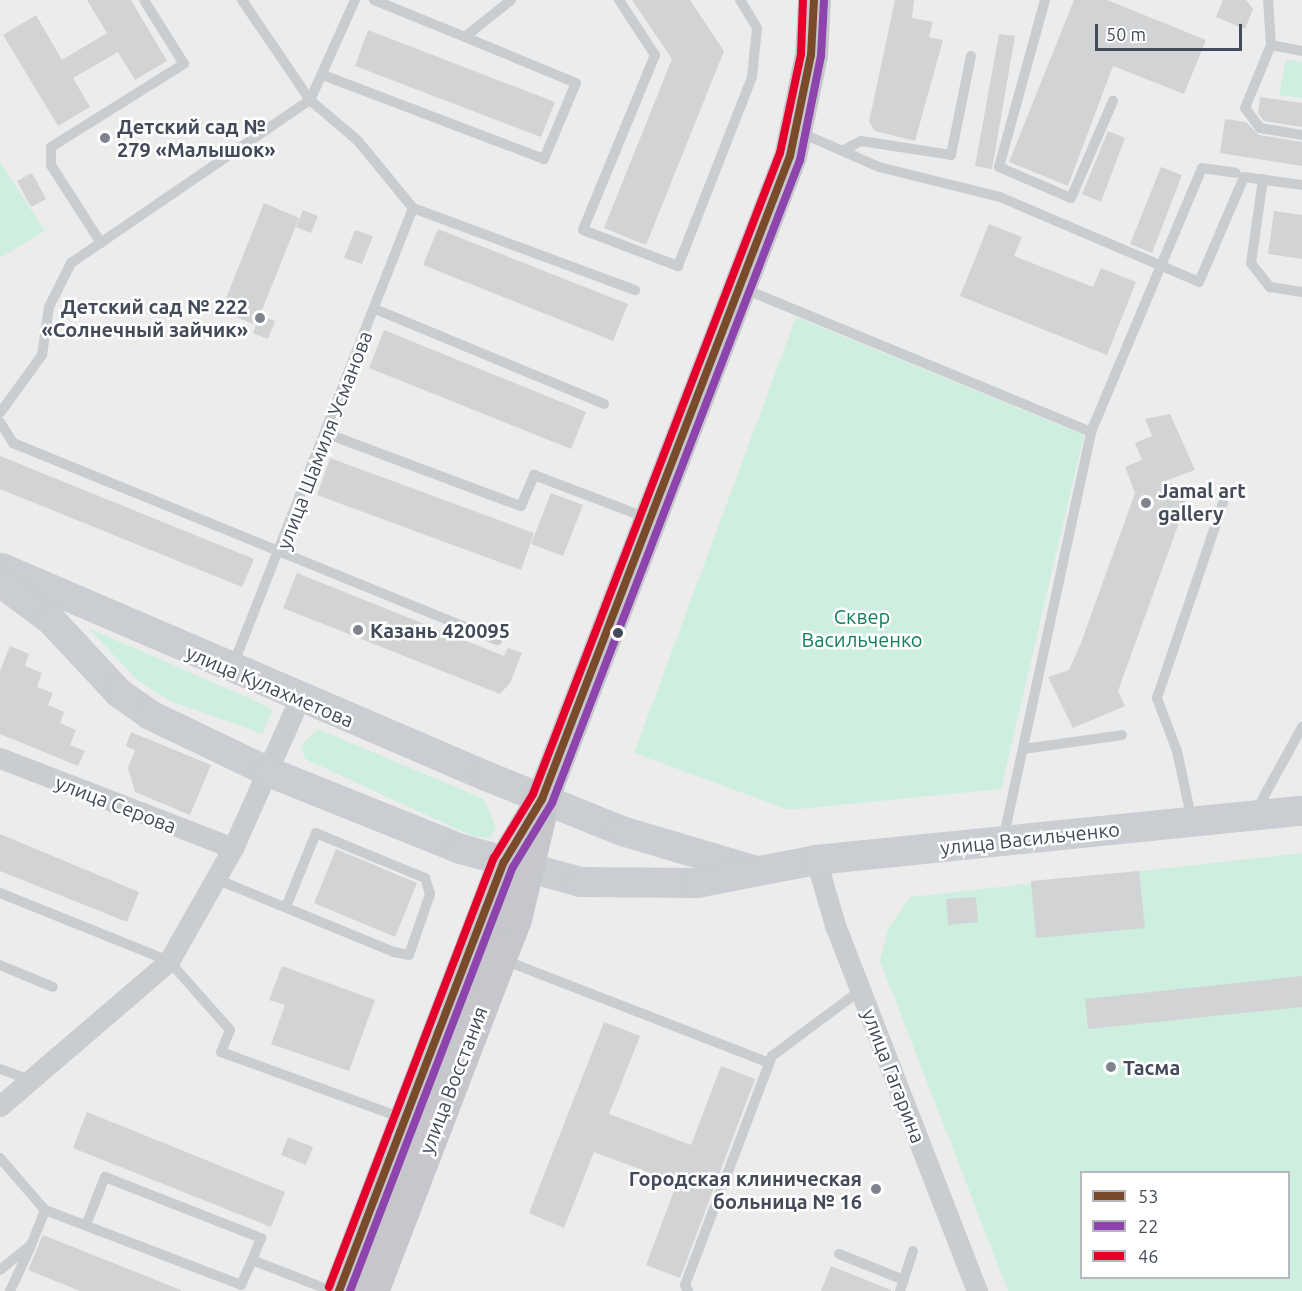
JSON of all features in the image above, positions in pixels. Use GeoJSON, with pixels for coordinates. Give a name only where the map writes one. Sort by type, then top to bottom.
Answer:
{"type":"FeatureCollection","features":[{"type":"Feature","properties":{"kind":"main road","name":"улица Восстания"},"geometry":{"type":"LineString","coordinates":[[339,1291],[405,1119],[518,865],[740,287],[795,130],[811,55],[813,0]]}},
{"type":"Feature","properties":{"kind":"main road","name":"улица Кулахметова"},"geometry":{"type":"LineString","coordinates":[[0,567],[231,671],[542,799]]}},
{"type":"Feature","properties":{"kind":"main road"},"geometry":{"type":"LineString","coordinates":[[0,582],[51,620],[119,693],[150,715],[269,772],[518,865]]}},
{"type":"Feature","properties":{"kind":"main road","name":"улица Васильченко"},"geometry":{"type":"LineString","coordinates":[[542,799],[622,831],[759,872]]}},
{"type":"Feature","properties":{"kind":"main road","name":"улица Васильченко"},"geometry":{"type":"LineString","coordinates":[[518,865],[581,882],[697,883],[816,860],[1302,811]]}},
{"type":"Feature","properties":{"kind":"main road","name":"улица Восстания"},"geometry":{"type":"LineString","coordinates":[[372,1291],[499,958],[518,865]]}},
{"type":"Feature","properties":{"kind":"street"},"geometry":{"type":"LineString","coordinates":[[0,1106],[169,961],[233,848],[269,772],[299,700]]}},
{"type":"Feature","properties":{"kind":"street","name":"улица Серова"},"geometry":{"type":"LineString","coordinates":[[0,758],[233,848]]}},
{"type":"Feature","properties":{"kind":"street","name":"улица Гагарина"},"geometry":{"type":"LineString","coordinates":[[816,860],[861,990],[976,1291]]}},
{"type":"Feature","properties":{"kind":"lane"},"geometry":{"type":"LineString","coordinates":[[101,243],[51,165],[51,147],[184,64],[144,0]]}},
{"type":"Feature","properties":{"kind":"lane"},"geometry":{"type":"LineString","coordinates":[[242,0],[310,100],[358,141],[413,208],[635,290]]}},
{"type":"Feature","properties":{"kind":"lane"},"geometry":{"type":"LineString","coordinates":[[0,413],[42,355],[49,307],[71,263],[310,100],[355,0]]}},
{"type":"Feature","properties":{"kind":"lane"},"geometry":{"type":"LineString","coordinates":[[323,75],[544,159],[576,83],[375,0]]}},
{"type":"Feature","properties":{"kind":"lane"},"geometry":{"type":"LineString","coordinates":[[465,37],[511,0]]}},
{"type":"Feature","properties":{"kind":"lane"},"geometry":{"type":"LineString","coordinates":[[620,0],[655,55],[583,230],[678,266],[752,77],[756,28],[740,0]]}},
{"type":"Feature","properties":{"kind":"lane"},"geometry":{"type":"LineString","coordinates":[[1045,0],[999,167],[1071,198],[1113,101]]}},
{"type":"Feature","properties":{"kind":"lane"},"geometry":{"type":"LineString","coordinates":[[1268,0],[1271,45],[1245,108],[1260,128],[1302,135]]}},
{"type":"Feature","properties":{"kind":"lane"},"geometry":{"type":"LineString","coordinates":[[1271,45],[1302,51]]}},
{"type":"Feature","properties":{"kind":"lane"},"geometry":{"type":"LineString","coordinates":[[844,150],[861,141],[951,155],[971,56]]}},
{"type":"Feature","properties":{"kind":"lane"},"geometry":{"type":"LineString","coordinates":[[795,130],[879,167],[1000,197],[1199,282],[1244,177],[1302,185]]}},
{"type":"Feature","properties":{"kind":"lane"},"geometry":{"type":"LineString","coordinates":[[1002,842],[1091,432],[1202,168],[1236,173]]}},
{"type":"Feature","properties":{"kind":"lane"},"geometry":{"type":"LineString","coordinates":[[1263,179],[1251,263],[1270,287],[1302,292]]}},
{"type":"Feature","properties":{"kind":"lane","name":"улица Шамиля Усманова"},"geometry":{"type":"LineString","coordinates":[[231,671],[328,434],[413,208]]}},
{"type":"Feature","properties":{"kind":"lane"},"geometry":{"type":"LineString","coordinates":[[740,287],[1091,432]]}},
{"type":"Feature","properties":{"kind":"lane"},"geometry":{"type":"LineString","coordinates":[[375,309],[604,404]]}},
{"type":"Feature","properties":{"kind":"lane"},"geometry":{"type":"LineString","coordinates":[[0,422],[13,444],[497,640]]}},
{"type":"Feature","properties":{"kind":"lane"},"geometry":{"type":"LineString","coordinates":[[328,434],[521,506],[534,475],[650,519]]}},
{"type":"Feature","properties":{"kind":"lane"},"geometry":{"type":"LineString","coordinates":[[1192,821],[1178,752],[1157,698],[1223,503]]}},
{"type":"Feature","properties":{"kind":"lane"},"geometry":{"type":"LineString","coordinates":[[1253,816],[1302,727]]}},
{"type":"Feature","properties":{"kind":"lane"},"geometry":{"type":"LineString","coordinates":[[1023,749],[1122,735]]}},
{"type":"Feature","properties":{"kind":"lane"},"geometry":{"type":"LineString","coordinates":[[216,879],[286,907],[409,955],[430,894],[425,878],[316,833],[286,907]]}},
{"type":"Feature","properties":{"kind":"lane"},"geometry":{"type":"LineString","coordinates":[[0,892],[169,961],[230,1030],[220,1052],[405,1119]]}},
{"type":"Feature","properties":{"kind":"lane"},"geometry":{"type":"LineString","coordinates":[[499,958],[769,1063]]}},
{"type":"Feature","properties":{"kind":"lane"},"geometry":{"type":"LineString","coordinates":[[0,964],[53,987]]}},
{"type":"Feature","properties":{"kind":"lane"},"geometry":{"type":"LineString","coordinates":[[688,1291],[685,1285],[769,1063],[861,990]]}},
{"type":"Feature","properties":{"kind":"lane"},"geometry":{"type":"LineString","coordinates":[[0,1069],[31,1080]]}},
{"type":"Feature","properties":{"kind":"lane"},"geometry":{"type":"LineString","coordinates":[[0,1158],[45,1210],[241,1285],[261,1238],[105,1178],[86,1225]]}},
{"type":"Feature","properties":{"kind":"lane"},"geometry":{"type":"LineString","coordinates":[[10,1291],[45,1210]]}},
{"type":"Feature","properties":{"kind":"lane"},"geometry":{"type":"LineString","coordinates":[[0,1270],[31,1245]]}},
{"type":"Feature","properties":{"kind":"lane"},"geometry":{"type":"LineString","coordinates":[[839,1254],[902,1286],[913,1251]]}},
{"type":"Feature","properties":{"kind":"lane"},"geometry":{"type":"LineString","coordinates":[[252,1260],[332,1291]]}},
{"type":"Feature","properties":{"kind":"green space"},"geometry":{"type":"Polygon","coordinates":[[[1286,59],[1302,62],[1302,98],[1279,95],[1286,59]]]}},
{"type":"Feature","properties":{"kind":"green space"},"geometry":{"type":"Polygon","coordinates":[[[0,162],[45,231],[0,258],[0,162]]]}},
{"type":"Feature","properties":{"kind":"green space","name":"Сквер Васильченко"},"geometry":{"type":"Polygon","coordinates":[[[796,317],[1084,435],[1001,789],[789,810],[634,753],[796,317]]]}},
{"type":"Feature","properties":{"kind":"green space"},"geometry":{"type":"Polygon","coordinates":[[[88,628],[265,705],[272,710],[263,734],[170,701],[137,680],[88,628]]]}},
{"type":"Feature","properties":{"kind":"green space"},"geometry":{"type":"Polygon","coordinates":[[[318,729],[484,799],[496,827],[490,838],[472,836],[305,759],[301,745],[318,729]]]}},
{"type":"Feature","properties":{"kind":"green space","name":"Тасма"},"geometry":{"type":"Polygon","coordinates":[[[1302,853],[1302,1291],[1008,1291],[880,961],[888,929],[910,897],[1302,853]]]}},
{"type":"Feature","properties":{"kind":"building"},"geometry":{"type":"Polygon","coordinates":[[[87,0],[131,0],[167,61],[135,80],[118,52],[73,78],[90,107],[58,126],[3,35],[36,15],[62,60],[107,33],[87,0]]]}},
{"type":"Feature","properties":{"kind":"building"},"geometry":{"type":"Polygon","coordinates":[[[632,0],[690,0],[724,51],[646,245],[604,228],[672,59],[632,0]]]}},
{"type":"Feature","properties":{"kind":"building"},"geometry":{"type":"Polygon","coordinates":[[[895,0],[914,0],[912,18],[933,22],[929,37],[943,40],[915,141],[875,131],[869,122],[895,0]]]}},
{"type":"Feature","properties":{"kind":"building"},"geometry":{"type":"Polygon","coordinates":[[[1074,0],[1107,0],[1206,40],[1184,94],[1113,66],[1068,186],[1009,162],[1074,0]]]}},
{"type":"Feature","properties":{"kind":"building"},"geometry":{"type":"Polygon","coordinates":[[[1223,0],[1246,0],[1253,9],[1245,29],[1216,17],[1223,0]]]}},
{"type":"Feature","properties":{"kind":"building"},"geometry":{"type":"Polygon","coordinates":[[[368,30],[555,102],[541,137],[355,66],[368,30]]]}},
{"type":"Feature","properties":{"kind":"building"},"geometry":{"type":"Polygon","coordinates":[[[999,34],[1015,36],[992,169],[975,166],[999,34]]]}},
{"type":"Feature","properties":{"kind":"building"},"geometry":{"type":"Polygon","coordinates":[[[1260,97],[1302,103],[1302,127],[1264,121],[1258,113],[1260,97]]]}},
{"type":"Feature","properties":{"kind":"building"},"geometry":{"type":"Polygon","coordinates":[[[1225,119],[1246,122],[1259,135],[1302,142],[1302,166],[1220,153],[1225,119]]]}},
{"type":"Feature","properties":{"kind":"building"},"geometry":{"type":"Polygon","coordinates":[[[1108,131],[1125,138],[1101,202],[1082,194],[1108,131]]]}},
{"type":"Feature","properties":{"kind":"building"},"geometry":{"type":"Polygon","coordinates":[[[1161,167],[1182,175],[1152,253],[1130,244],[1161,167]]]}},
{"type":"Feature","properties":{"kind":"building"},"geometry":{"type":"Polygon","coordinates":[[[32,173],[46,199],[31,207],[17,181],[32,173]]]}},
{"type":"Feature","properties":{"kind":"building"},"geometry":{"type":"Polygon","coordinates":[[[264,203],[299,218],[256,325],[221,311],[264,203]]]}},
{"type":"Feature","properties":{"kind":"building"},"geometry":{"type":"Polygon","coordinates":[[[303,210],[318,216],[311,233],[296,227],[303,210]]]}},
{"type":"Feature","properties":{"kind":"building"},"geometry":{"type":"Polygon","coordinates":[[[1274,211],[1302,215],[1302,259],[1268,254],[1274,211]]]}},
{"type":"Feature","properties":{"kind":"building"},"geometry":{"type":"Polygon","coordinates":[[[989,224],[1022,237],[1014,256],[1093,287],[1101,268],[1136,282],[1107,355],[960,296],[989,224]]]}},
{"type":"Feature","properties":{"kind":"building"},"geometry":{"type":"Polygon","coordinates":[[[438,229],[628,304],[613,341],[423,265],[438,229]]]}},
{"type":"Feature","properties":{"kind":"building"},"geometry":{"type":"Polygon","coordinates":[[[355,230],[373,236],[362,264],[344,258],[355,230]]]}},
{"type":"Feature","properties":{"kind":"building"},"geometry":{"type":"Polygon","coordinates":[[[260,315],[275,321],[268,339],[253,333],[260,315]]]}},
{"type":"Feature","properties":{"kind":"building"},"geometry":{"type":"Polygon","coordinates":[[[384,330],[586,412],[571,449],[369,368],[384,330]]]}},
{"type":"Feature","properties":{"kind":"building"},"geometry":{"type":"Polygon","coordinates":[[[1170,414],[1195,470],[1165,481],[1190,492],[1118,691],[1125,706],[1073,728],[1048,677],[1069,670],[1081,643],[1135,493],[1125,467],[1142,460],[1135,443],[1152,436],[1145,419],[1170,414]]]}},
{"type":"Feature","properties":{"kind":"building"},"geometry":{"type":"Polygon","coordinates":[[[0,456],[254,559],[242,587],[0,489],[0,456]]]}},
{"type":"Feature","properties":{"kind":"building"},"geometry":{"type":"Polygon","coordinates":[[[330,458],[534,533],[521,570],[317,495],[330,458]]]}},
{"type":"Feature","properties":{"kind":"building"},"geometry":{"type":"Polygon","coordinates":[[[551,493],[583,505],[563,556],[531,544],[551,493]]]}},
{"type":"Feature","properties":{"kind":"building"},"geometry":{"type":"Polygon","coordinates":[[[297,573],[504,656],[508,648],[522,653],[510,683],[500,694],[283,608],[297,573]]]}},
{"type":"Feature","properties":{"kind":"building"},"geometry":{"type":"Polygon","coordinates":[[[10,646],[29,654],[25,666],[42,673],[37,687],[53,693],[48,705],[64,712],[60,723],[76,730],[70,745],[85,751],[78,766],[0,734],[0,671],[10,646]]]}},
{"type":"Feature","properties":{"kind":"building"},"geometry":{"type":"Polygon","coordinates":[[[131,732],[211,765],[190,815],[135,792],[128,768],[135,750],[126,746],[131,732]]]}},
{"type":"Feature","properties":{"kind":"building"},"geometry":{"type":"Polygon","coordinates":[[[0,834],[139,892],[127,922],[0,871],[0,834]]]}},
{"type":"Feature","properties":{"kind":"building"},"geometry":{"type":"Polygon","coordinates":[[[336,849],[417,883],[395,937],[314,903],[336,849]]]}},
{"type":"Feature","properties":{"kind":"building"},"geometry":{"type":"Polygon","coordinates":[[[1139,871],[1145,928],[1036,938],[1031,881],[1139,871]]]}},
{"type":"Feature","properties":{"kind":"building"},"geometry":{"type":"Polygon","coordinates":[[[976,897],[978,922],[948,925],[946,899],[976,897]]]}},
{"type":"Feature","properties":{"kind":"building"},"geometry":{"type":"Polygon","coordinates":[[[282,966],[375,1000],[349,1071],[271,1044],[285,1005],[269,1000],[282,966]]]}},
{"type":"Feature","properties":{"kind":"building"},"geometry":{"type":"Polygon","coordinates":[[[1302,976],[1302,1007],[1088,1029],[1085,999],[1302,976]]]}},
{"type":"Feature","properties":{"kind":"building"},"geometry":{"type":"Polygon","coordinates":[[[604,1022],[640,1036],[609,1114],[691,1145],[721,1066],[755,1079],[680,1278],[646,1265],[677,1183],[594,1152],[564,1228],[529,1213],[604,1022]]]}},
{"type":"Feature","properties":{"kind":"building"},"geometry":{"type":"Polygon","coordinates":[[[87,1112],[285,1192],[271,1227],[73,1148],[87,1112]]]}},
{"type":"Feature","properties":{"kind":"building"},"geometry":{"type":"Polygon","coordinates":[[[288,1137],[313,1147],[306,1165],[281,1155],[288,1137]]]}},
{"type":"Feature","properties":{"kind":"building"},"geometry":{"type":"Polygon","coordinates":[[[43,1235],[181,1291],[80,1291],[28,1270],[43,1235]]]}},
{"type":"Feature","properties":{"kind":"building"},"geometry":{"type":"Polygon","coordinates":[[[831,1266],[891,1290],[891,1291],[821,1291],[831,1266]]]}},
{"type":"Feature","properties":{"kind":"transit line","name":"46"},"geometry":{"type":"LineString","coordinates":[[329,1287],[494,858],[533,794],[780,153],[801,54],[803,0]]}},
{"type":"Feature","properties":{"kind":"transit line","name":"53"},"geometry":{"type":"LineString","coordinates":[[339,1291],[504,862],[542,799],[790,156],[811,55],[814,0]]}},
{"type":"Feature","properties":{"kind":"transit line","name":"22"},"geometry":{"type":"LineString","coordinates":[[350,1291],[513,867],[552,803],[800,160],[821,56],[824,1]]}},
{"type":"Feature","properties":{"kind":"place","name":"Детский сад № 279 «Малышок»"},"geometry":{"type":"Point","coordinates":[105,138]}},
{"type":"Feature","properties":{"kind":"place","name":"Детский сад № 222 «Солнечный зайчик»"},"geometry":{"type":"Point","coordinates":[260,318]}},
{"type":"Feature","properties":{"kind":"place","name":"Jamal art gallery"},"geometry":{"type":"Point","coordinates":[1146,503]}},
{"type":"Feature","properties":{"kind":"place","name":"Казань 420095"},"geometry":{"type":"Point","coordinates":[358,630]}},
{"type":"Feature","properties":{"kind":"place","name":"Тасма"},"geometry":{"type":"Point","coordinates":[1111,1067]}},
{"type":"Feature","properties":{"kind":"place","name":"Городская клиническая больница № 16"},"geometry":{"type":"Point","coordinates":[876,1189]}}]}
